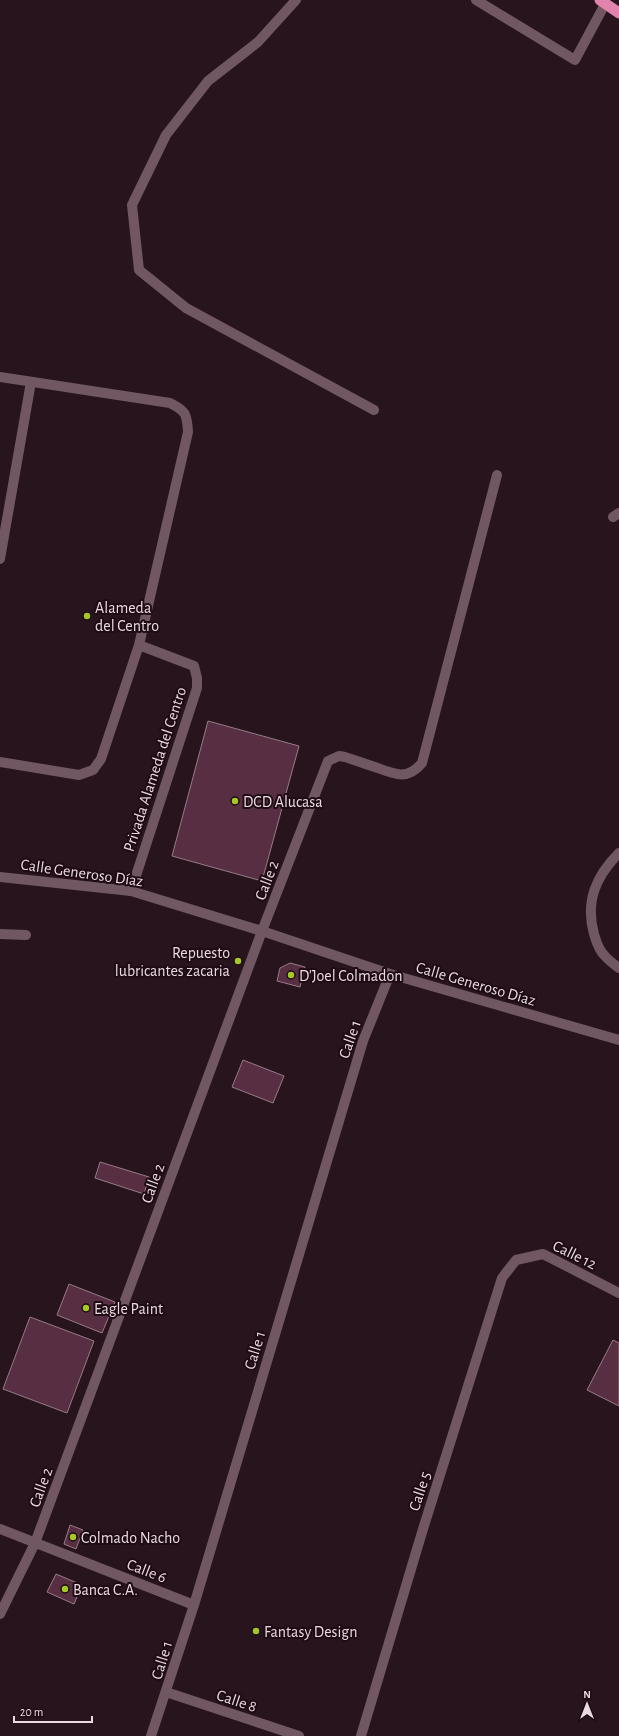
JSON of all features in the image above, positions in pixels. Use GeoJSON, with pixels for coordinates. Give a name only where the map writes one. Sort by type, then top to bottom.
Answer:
{"type":"FeatureCollection","features":[{"type":"Feature","properties":{"kind":"highway"},"geometry":{"type":"LineString","coordinates":[[603,2],[619,13]]}},
{"type":"Feature","properties":{"kind":"street"},"geometry":{"type":"LineString","coordinates":[[296,0],[258,42],[208,81],[166,135],[132,205],[139,270],[186,308],[374,410]]}},
{"type":"Feature","properties":{"kind":"street"},"geometry":{"type":"LineString","coordinates":[[476,0],[575,60],[603,2]]}},
{"type":"Feature","properties":{"kind":"street"},"geometry":{"type":"LineString","coordinates":[[0,377],[170,403],[183,410],[188,420],[188,432],[139,645],[101,759],[93,770],[79,775],[0,762]]}},
{"type":"Feature","properties":{"kind":"street"},"geometry":{"type":"LineString","coordinates":[[0,559],[31,382]]}},
{"type":"Feature","properties":{"kind":"street","name":"Calle 2"},"geometry":{"type":"LineString","coordinates":[[0,1614],[35,1543],[262,931],[328,761],[339,756],[345,757],[394,775],[406,774],[416,769],[422,762],[497,475]]}},
{"type":"Feature","properties":{"kind":"street","name":"Privada Alameda del Centro"},"geometry":{"type":"LineString","coordinates":[[131,891],[197,688],[197,678],[194,666],[139,645]]}},
{"type":"Feature","properties":{"kind":"street"},"geometry":{"type":"LineString","coordinates":[[619,853],[608,864],[594,888],[590,906],[591,923],[596,941],[604,956],[619,968]]}},
{"type":"Feature","properties":{"kind":"street","name":"Calle Generoso Díaz"},"geometry":{"type":"LineString","coordinates":[[0,877],[131,891],[262,931],[390,974],[619,1040]]}},
{"type":"Feature","properties":{"kind":"street"},"geometry":{"type":"LineString","coordinates":[[0,934],[26,935]]}},
{"type":"Feature","properties":{"kind":"street","name":"Calle 1"},"geometry":{"type":"LineString","coordinates":[[151,1736],[194,1605],[363,1041],[390,974]]}},
{"type":"Feature","properties":{"kind":"street","name":"Calle 12"},"geometry":{"type":"LineString","coordinates":[[516,1260],[543,1254],[619,1293]]}},
{"type":"Feature","properties":{"kind":"street","name":"Calle 5"},"geometry":{"type":"LineString","coordinates":[[361,1736],[423,1529],[502,1278],[516,1260]]}},
{"type":"Feature","properties":{"kind":"street","name":"Calle 6"},"geometry":{"type":"LineString","coordinates":[[0,1529],[194,1605]]}},
{"type":"Feature","properties":{"kind":"street","name":"Calle 8"},"geometry":{"type":"LineString","coordinates":[[166,1692],[299,1736]]}},
{"type":"Feature","properties":{"kind":"building","name":"DCD Alucasa"},"geometry":{"type":"Polygon","coordinates":[[[208,721],[299,746],[262,881],[172,856],[208,721]]]}},
{"type":"Feature","properties":{"kind":"building","name":"D'Joel Colmadon"},"geometry":{"type":"Polygon","coordinates":[[[290,963],[305,967],[300,987],[277,981],[280,968],[290,963]]]}},
{"type":"Feature","properties":{"kind":"building"},"geometry":{"type":"Polygon","coordinates":[[[243,1060],[284,1076],[273,1103],[232,1087],[243,1060]]]}},
{"type":"Feature","properties":{"kind":"building"},"geometry":{"type":"Polygon","coordinates":[[[100,1162],[149,1177],[144,1194],[95,1178],[100,1162]]]}},
{"type":"Feature","properties":{"kind":"building","name":"Eagle Paint"},"geometry":{"type":"Polygon","coordinates":[[[69,1284],[115,1302],[102,1333],[57,1315],[69,1284]]]}},
{"type":"Feature","properties":{"kind":"building"},"geometry":{"type":"Polygon","coordinates":[[[30,1317],[94,1341],[67,1413],[3,1389],[30,1317]]]}},
{"type":"Feature","properties":{"kind":"building"},"geometry":{"type":"Polygon","coordinates":[[[613,1340],[619,1343],[619,1406],[587,1390],[613,1340]]]}},
{"type":"Feature","properties":{"kind":"building","name":"Colmado Nacho"},"geometry":{"type":"Polygon","coordinates":[[[70,1525],[83,1530],[76,1549],[64,1544],[70,1525]]]}},
{"type":"Feature","properties":{"kind":"building","name":"Banca C.A."},"geometry":{"type":"Polygon","coordinates":[[[56,1574],[82,1585],[74,1604],[47,1592],[56,1574]]]}},
{"type":"Feature","properties":{"kind":"place","name":"Alameda del Centro"},"geometry":{"type":"Point","coordinates":[87,616]}},
{"type":"Feature","properties":{"kind":"place","name":"DCD Alucasa"},"geometry":{"type":"Point","coordinates":[235,801]}},
{"type":"Feature","properties":{"kind":"place","name":"Repuesto lubricantes zacaria"},"geometry":{"type":"Point","coordinates":[238,961]}},
{"type":"Feature","properties":{"kind":"place","name":"D'Joel Colmadon"},"geometry":{"type":"Point","coordinates":[291,975]}},
{"type":"Feature","properties":{"kind":"place","name":"Eagle Paint"},"geometry":{"type":"Point","coordinates":[86,1308]}},
{"type":"Feature","properties":{"kind":"place","name":"Colmado Nacho"},"geometry":{"type":"Point","coordinates":[73,1537]}},
{"type":"Feature","properties":{"kind":"place","name":"Banca C.A."},"geometry":{"type":"Point","coordinates":[65,1589]}},
{"type":"Feature","properties":{"kind":"place","name":"Fantasy Design"},"geometry":{"type":"Point","coordinates":[256,1631]}}]}
